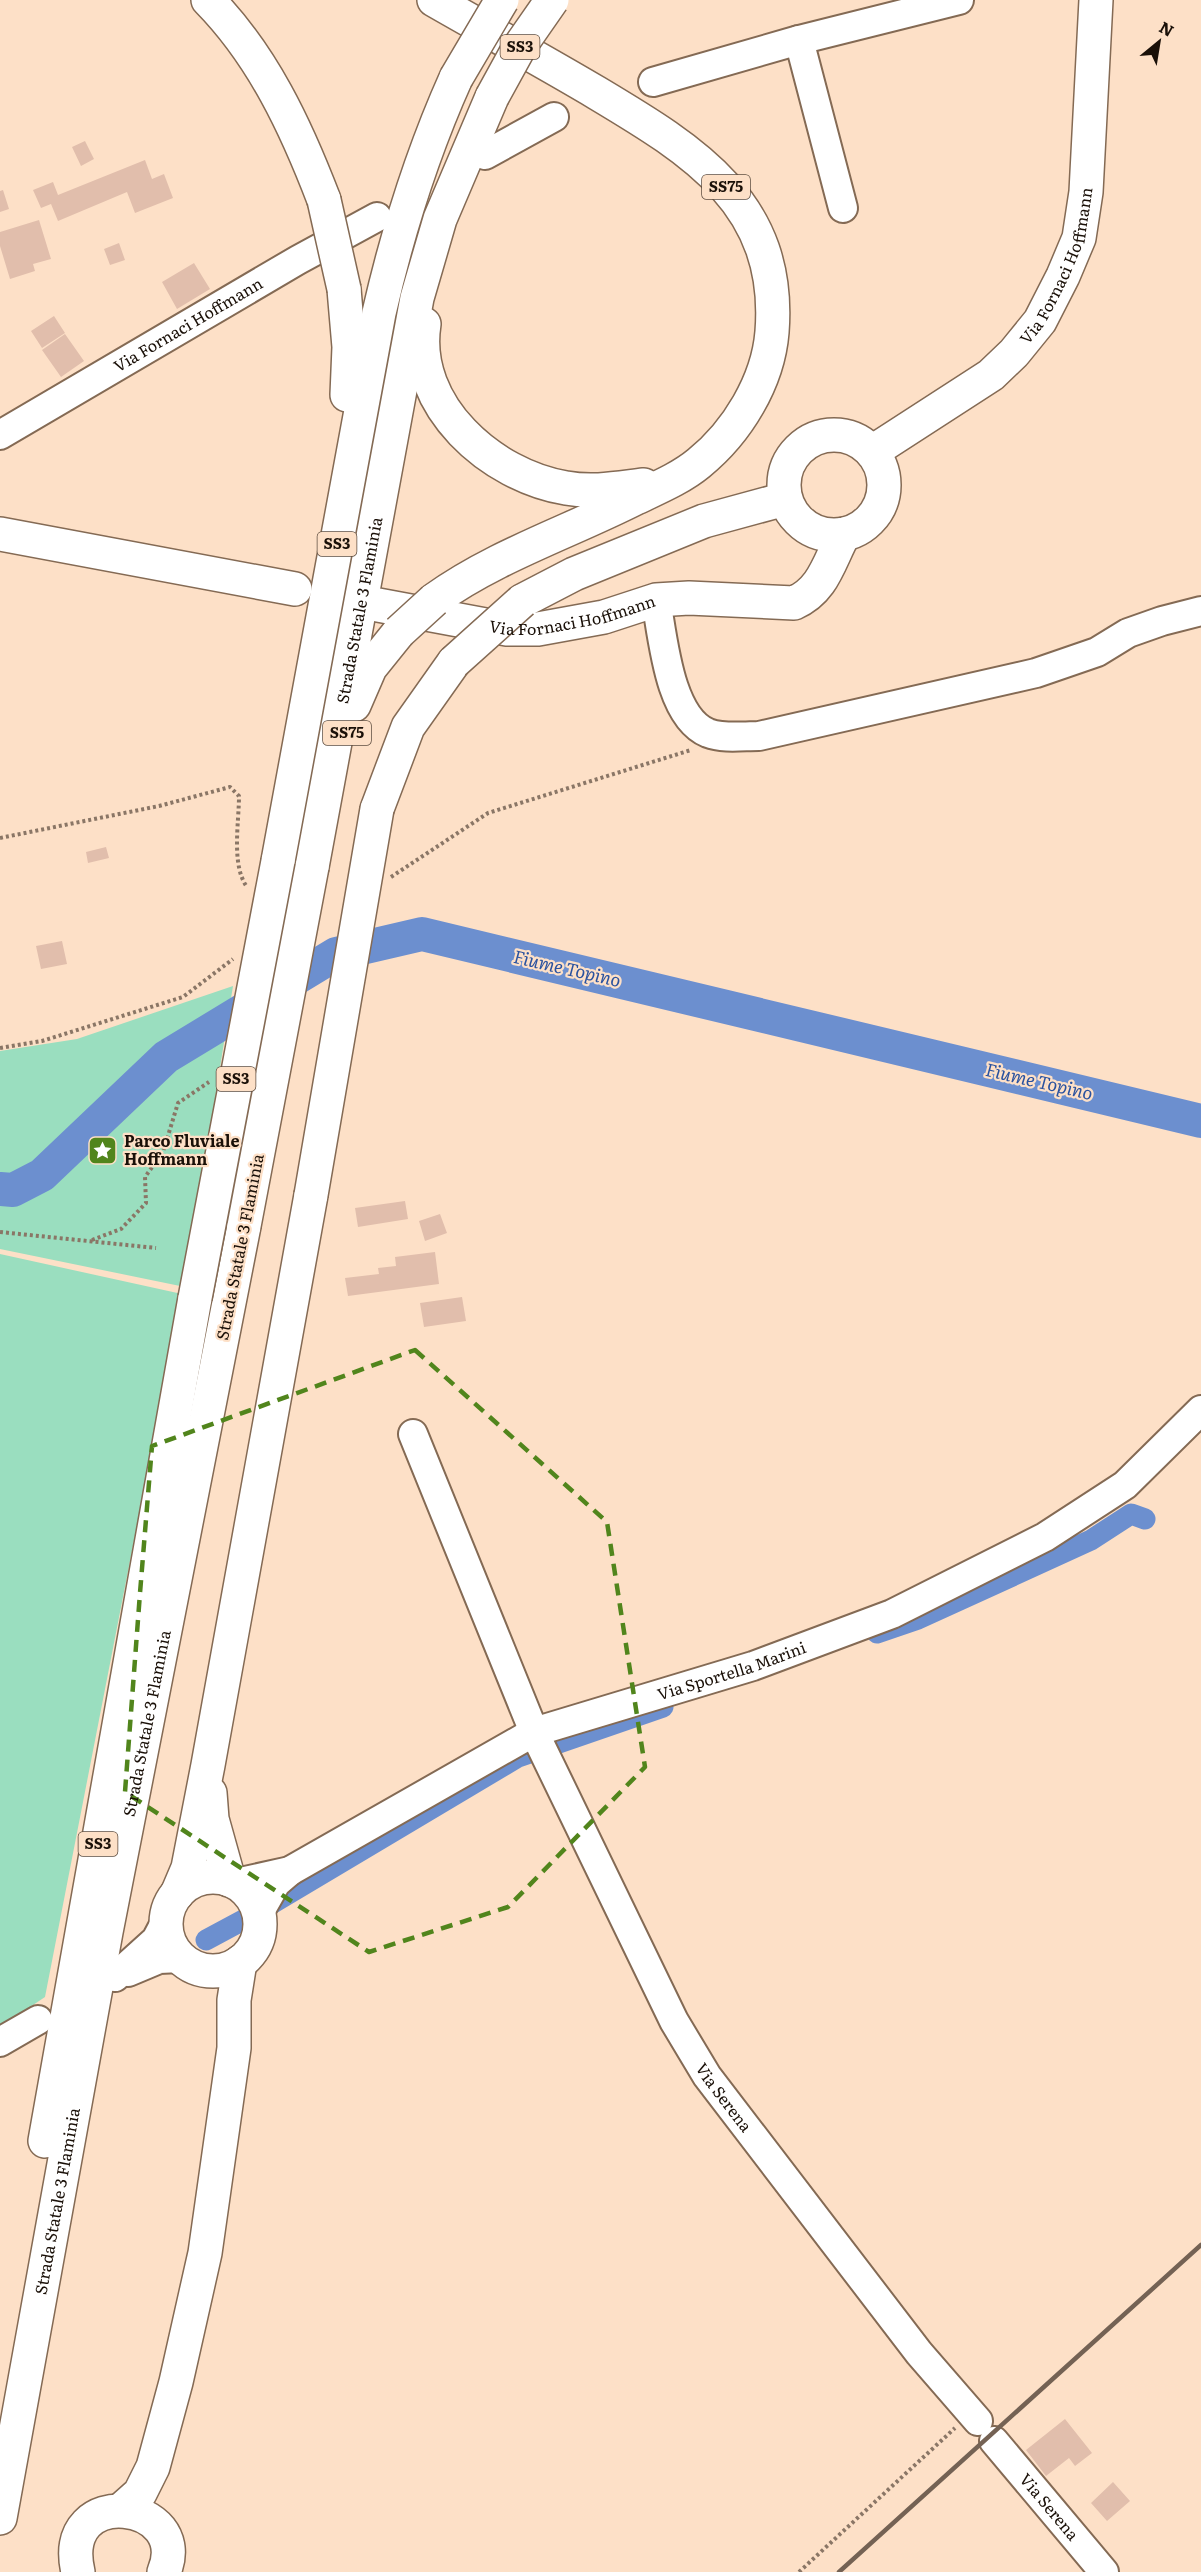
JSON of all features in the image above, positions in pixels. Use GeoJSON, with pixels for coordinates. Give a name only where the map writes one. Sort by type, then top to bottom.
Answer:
{"type":"FeatureCollection","features":[{"type":"Feature","properties":{"kind":"main road"},"geometry":{"type":"LineString","coordinates":[[208,0],[234,26],[270,81],[306,152],[324,200],[344,289],[349,347],[346,411],[283,786],[280,848]]}},
{"type":"Feature","properties":{"kind":"main road","name":"SS75"},"geometry":{"type":"LineString","coordinates":[[315,855],[336,792],[358,692],[370,668],[399,632],[434,600],[457,583],[667,483],[698,464],[728,435],[753,397],[771,348],[774,301],[764,251],[747,215],[722,182],[691,153],[564,73],[434,0]]}},
{"type":"Feature","properties":{"kind":"main road","name":"Strada Statale 3 Flaminia"},"geometry":{"type":"LineString","coordinates":[[0,2390],[195,1298],[379,313],[399,227],[438,118],[484,26],[502,0]]}},
{"type":"Feature","properties":{"kind":"main road","name":"Strada Statale 3 Flaminia"},"geometry":{"type":"LineString","coordinates":[[0,2518],[106,1932],[315,855],[417,298],[440,219],[492,97],[520,46],[552,0]]}},
{"type":"Feature","properties":{"kind":"main road","name":"Via Fornaci Hoffmann"},"geometry":{"type":"LineString","coordinates":[[872,452],[991,375],[1014,353],[1040,321],[1063,276],[1079,238],[1086,192],[1096,0]]}},
{"type":"Feature","properties":{"kind":"main road","name":"SS75"},"geometry":{"type":"LineString","coordinates":[[440,219],[439,250],[423,333],[426,366],[440,404],[462,435],[496,460],[528,476],[565,488],[595,491],[667,483]]}},
{"type":"Feature","properties":{"kind":"main road"},"geometry":{"type":"LineString","coordinates":[[826,435],[843,435],[859,441],[872,452],[880,464],[884,479],[881,501],[870,520],[858,529],[844,534],[826,534],[810,529],[799,521],[785,499],[783,482],[787,465],[796,451],[810,440],[826,435]]}},
{"type":"Feature","properties":{"kind":"main road"},"geometry":{"type":"LineString","coordinates":[[234,2048],[212,1989],[172,1947],[171,1908],[188,1868],[208,1765],[378,809],[408,727],[454,662],[522,601],[574,574],[704,521],[785,499]]}},
{"type":"Feature","properties":{"kind":"main road"},"geometry":{"type":"LineString","coordinates":[[767,603],[788,593],[798,584],[808,569],[811,551],[810,529]]}},
{"type":"Feature","properties":{"kind":"main road"},"geometry":{"type":"LineString","coordinates":[[0,534],[295,589]]}},
{"type":"Feature","properties":{"kind":"main road","name":"Via Fornaci Hoffmann"},"geometry":{"type":"LineString","coordinates":[[378,605],[507,629],[538,629],[604,617],[656,600],[689,598],[794,603],[809,596],[822,581],[844,534]]}},
{"type":"Feature","properties":{"kind":"main road"},"geometry":{"type":"LineString","coordinates":[[186,1962],[216,1971],[240,1962],[250,1953],[257,1941],[260,1927],[259,1913],[250,1896],[233,1882],[212,1819],[208,1765]]}},
{"type":"Feature","properties":{"kind":"main road","name":"Via Sportella Marini"},"geometry":{"type":"LineString","coordinates":[[171,1908],[187,1885],[201,1879],[215,1877],[233,1882]]}},
{"type":"Feature","properties":{"kind":"main road"},"geometry":{"type":"LineString","coordinates":[[122,2509],[140,2493],[153,2467],[176,2382],[205,2253],[234,2048],[234,2000],[240,1962]]}},
{"type":"Feature","properties":{"kind":"main road"},"geometry":{"type":"LineString","coordinates":[[153,2467],[152,2496],[168,2555]]}},
{"type":"Feature","properties":{"kind":"main road"},"geometry":{"type":"LineString","coordinates":[[78,2572],[74,2558],[76,2543],[83,2529],[93,2518],[107,2511],[122,2509],[147,2517],[168,2555]]}},
{"type":"Feature","properties":{"kind":"street"},"geometry":{"type":"LineString","coordinates":[[653,82],[800,40],[960,0]]}},
{"type":"Feature","properties":{"kind":"street"},"geometry":{"type":"LineString","coordinates":[[800,40],[843,208]]}},
{"type":"Feature","properties":{"kind":"street"},"geometry":{"type":"LineString","coordinates":[[485,155],[554,117]]}},
{"type":"Feature","properties":{"kind":"street","name":"Via Fornaci Hoffmann"},"geometry":{"type":"LineString","coordinates":[[0,435],[298,260],[377,217]]}},
{"type":"Feature","properties":{"kind":"street"},"geometry":{"type":"LineString","coordinates":[[656,600],[675,692],[691,722],[708,733],[728,737],[759,736],[1036,673],[1098,652],[1128,633],[1201,611]]}},
{"type":"Feature","properties":{"kind":"street","name":"Via Sportella Marini"},"geometry":{"type":"LineString","coordinates":[[233,1882],[290,1871],[534,1732],[753,1666],[892,1614],[1045,1537],[1116,1491],[1201,1410]]}},
{"type":"Feature","properties":{"kind":"street","name":"Via Serena"},"geometry":{"type":"LineString","coordinates":[[413,1434],[534,1732],[674,2021],[707,2076],[919,2353],[1104,2572]]}},
{"type":"Feature","properties":{"kind":"street"},"geometry":{"type":"LineString","coordinates":[[259,1913],[276,1884],[290,1871]]}},
{"type":"Feature","properties":{"kind":"street"},"geometry":{"type":"LineString","coordinates":[[171,1908],[156,1940],[115,1977],[159,1959],[186,1962]]}},
{"type":"Feature","properties":{"kind":"street"},"geometry":{"type":"LineString","coordinates":[[3,2046],[38,2020]]}},
{"type":"Feature","properties":{"kind":"path"},"geometry":{"type":"LineString","coordinates":[[387,879],[488,813],[683,752],[694,748],[708,733]]}},
{"type":"Feature","properties":{"kind":"path"},"geometry":{"type":"LineString","coordinates":[[0,838],[159,806],[230,787],[239,796],[238,849],[241,879],[253,894]]}},
{"type":"Feature","properties":{"kind":"path"},"geometry":{"type":"LineString","coordinates":[[0,1048],[42,1041],[183,996],[243,954]]}},
{"type":"Feature","properties":{"kind":"path"},"geometry":{"type":"LineString","coordinates":[[92,1240],[121,1229],[146,1203],[145,1177],[162,1152],[178,1103],[216,1079]]}},
{"type":"Feature","properties":{"kind":"path"},"geometry":{"type":"LineString","coordinates":[[0,1232],[156,1248]]}},
{"type":"Feature","properties":{"kind":"path"},"geometry":{"type":"LineString","coordinates":[[799,2572],[981,2425]]}},
{"type":"Feature","properties":{"kind":"highlighted area"},"geometry":{"type":"Polygon","coordinates":[[[415,1350],[607,1522],[645,1767],[508,1907],[369,1952],[125,1792],[152,1446],[415,1350]]]}},
{"type":"Feature","properties":{"kind":"green space","name":"Parco Fluviale Hoffmann"},"geometry":{"type":"Polygon","coordinates":[[[233,986],[185,1287],[0,1249],[0,1051],[77,1039],[233,986]]]}},
{"type":"Feature","properties":{"kind":"green space"},"geometry":{"type":"Polygon","coordinates":[[[0,1254],[182,1294],[45,1997],[0,2027],[0,1254]]]}},
{"type":"Feature","properties":{"kind":"building"},"geometry":{"type":"Polygon","coordinates":[[[85,141],[94,159],[81,166],[72,147],[85,141]]]}},
{"type":"Feature","properties":{"kind":"building"},"geometry":{"type":"Polygon","coordinates":[[[145,160],[152,179],[164,174],[173,198],[135,213],[127,192],[58,221],[51,204],[41,208],[33,190],[53,182],[58,195],[145,160]]]}},
{"type":"Feature","properties":{"kind":"building"},"geometry":{"type":"Polygon","coordinates":[[[3,190],[9,209],[0,212],[0,191],[3,190]]]}},
{"type":"Feature","properties":{"kind":"building"},"geometry":{"type":"Polygon","coordinates":[[[39,220],[51,259],[33,264],[35,271],[10,279],[0,246],[0,232],[39,220]]]}},
{"type":"Feature","properties":{"kind":"building"},"geometry":{"type":"Polygon","coordinates":[[[119,243],[125,260],[110,265],[104,249],[119,243]]]}},
{"type":"Feature","properties":{"kind":"building"},"geometry":{"type":"Polygon","coordinates":[[[194,263],[210,289],[177,309],[162,282],[194,263]]]}},
{"type":"Feature","properties":{"kind":"building"},"geometry":{"type":"Polygon","coordinates":[[[54,316],[65,333],[42,348],[31,331],[54,316]]]}},
{"type":"Feature","properties":{"kind":"building"},"geometry":{"type":"Polygon","coordinates":[[[65,334],[84,361],[61,377],[42,350],[65,334]]]}},
{"type":"Feature","properties":{"kind":"building"},"geometry":{"type":"Polygon","coordinates":[[[106,847],[109,858],[88,863],[86,852],[106,847]]]}},
{"type":"Feature","properties":{"kind":"building"},"geometry":{"type":"Polygon","coordinates":[[[62,941],[67,964],[41,969],[36,946],[62,941]]]}},
{"type":"Feature","properties":{"kind":"building"},"geometry":{"type":"Polygon","coordinates":[[[405,1201],[408,1219],[358,1227],[355,1208],[405,1201]]]}},
{"type":"Feature","properties":{"kind":"building"},"geometry":{"type":"Polygon","coordinates":[[[440,1214],[447,1233],[425,1241],[419,1221],[440,1214]]]}},
{"type":"Feature","properties":{"kind":"building"},"geometry":{"type":"Polygon","coordinates":[[[435,1252],[439,1284],[348,1296],[345,1278],[379,1274],[378,1268],[396,1266],[395,1257],[435,1252]]]}},
{"type":"Feature","properties":{"kind":"building"},"geometry":{"type":"Polygon","coordinates":[[[462,1297],[466,1321],[424,1327],[420,1303],[462,1297]]]}},
{"type":"Feature","properties":{"kind":"building"},"geometry":{"type":"Polygon","coordinates":[[[1065,2419],[1092,2453],[1075,2466],[1069,2458],[1046,2476],[1026,2450],[1065,2419]]]}},
{"type":"Feature","properties":{"kind":"building"},"geometry":{"type":"Polygon","coordinates":[[[1113,2482],[1130,2501],[1107,2521],[1091,2503],[1113,2482]]]}},
{"type":"Feature","properties":{"kind":"waterway","name":"Fiume Topino"},"geometry":{"type":"LineString","coordinates":[[0,1189],[13,1190],[42,1175],[166,1057],[336,954],[422,934],[1201,1121]]}},
{"type":"Feature","properties":{"kind":"waterway"},"geometry":{"type":"LineString","coordinates":[[877,1633],[918,1619],[1091,1540],[1131,1514],[1145,1519]]}},
{"type":"Feature","properties":{"kind":"waterway"},"geometry":{"type":"LineString","coordinates":[[273,1903],[518,1757],[663,1707]]}},
{"type":"Feature","properties":{"kind":"waterway"},"geometry":{"type":"LineString","coordinates":[[206,1940],[247,1918]]}},
{"type":"Feature","properties":{"kind":"railway"},"geometry":{"type":"LineString","coordinates":[[839,2572],[1201,2245]]}},
{"type":"Feature","properties":{"kind":"place","name":"Parco Fluviale Hoffmann"},"geometry":{"type":"Point","coordinates":[103,1150]}}]}
